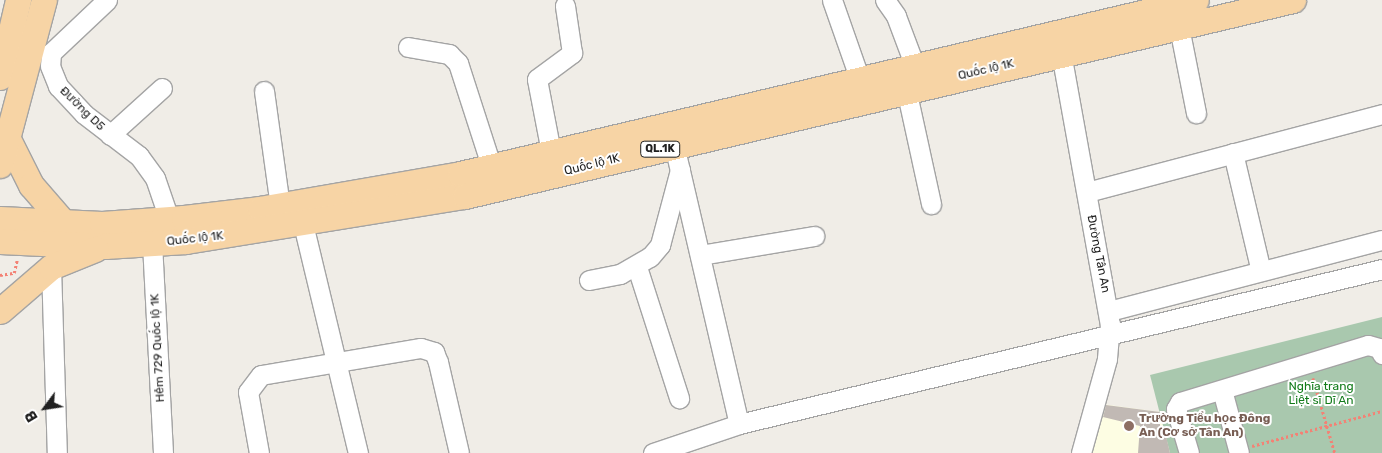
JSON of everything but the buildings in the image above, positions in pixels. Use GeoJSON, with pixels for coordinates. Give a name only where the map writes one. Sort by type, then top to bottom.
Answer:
{"type":"FeatureCollection","features":[{"type":"Feature","properties":{"kind":"main road"},"geometry":{"type":"LineString","coordinates":[[0,77],[18,0]]}},
{"type":"Feature","properties":{"kind":"main road"},"geometry":{"type":"LineString","coordinates":[[0,165],[6,135],[44,0]]}},
{"type":"Feature","properties":{"kind":"main road","name":"Quốc lộ 1K"},"geometry":{"type":"LineString","coordinates":[[9,248],[152,243],[303,224],[465,196],[906,89],[1196,0]]}},
{"type":"Feature","properties":{"kind":"main road","name":"Quốc lộ 1K"},"geometry":{"type":"LineString","coordinates":[[0,219],[64,222],[169,219],[280,206],[551,152],[914,64],[1059,42],[1179,27],[1293,0]]}},
{"type":"Feature","properties":{"kind":"main road"},"geometry":{"type":"LineString","coordinates":[[6,135],[31,185],[64,222]]}},
{"type":"Feature","properties":{"kind":"main road"},"geometry":{"type":"LineString","coordinates":[[0,311],[50,267],[105,246]]}},
{"type":"Feature","properties":{"kind":"street"},"geometry":{"type":"LineString","coordinates":[[37,27],[51,53],[107,0]]}},
{"type":"Feature","properties":{"kind":"street"},"geometry":{"type":"LineString","coordinates":[[832,0],[859,77]]}},
{"type":"Feature","properties":{"kind":"street"},"geometry":{"type":"LineString","coordinates":[[885,0],[896,16],[914,64]]}},
{"type":"Feature","properties":{"kind":"street"},"geometry":{"type":"LineString","coordinates":[[551,152],[537,79],[572,53],[565,6]]}},
{"type":"Feature","properties":{"kind":"street"},"geometry":{"type":"LineString","coordinates":[[1179,27],[1196,114]]}},
{"type":"Feature","properties":{"kind":"street","name":"Đường Tân An"},"geometry":{"type":"LineString","coordinates":[[1059,42],[1109,311],[1110,336],[1081,453]]}},
{"type":"Feature","properties":{"kind":"street"},"geometry":{"type":"LineString","coordinates":[[408,48],[449,54],[458,63],[491,165]]}},
{"type":"Feature","properties":{"kind":"street","name":"Đường D5"},"geometry":{"type":"LineString","coordinates":[[51,53],[50,66],[58,86],[110,135],[139,156],[154,178],[169,219]]}},
{"type":"Feature","properties":{"kind":"street"},"geometry":{"type":"LineString","coordinates":[[110,135],[162,88]]}},
{"type":"Feature","properties":{"kind":"street"},"geometry":{"type":"LineString","coordinates":[[906,89],[931,204]]}},
{"type":"Feature","properties":{"kind":"street"},"geometry":{"type":"LineString","coordinates":[[264,91],[280,206]]}},
{"type":"Feature","properties":{"kind":"street"},"geometry":{"type":"LineString","coordinates":[[1087,192],[1382,114]]}},
{"type":"Feature","properties":{"kind":"street"},"geometry":{"type":"LineString","coordinates":[[674,145],[739,424]]}},
{"type":"Feature","properties":{"kind":"street"},"geometry":{"type":"LineString","coordinates":[[1233,153],[1261,271]]}},
{"type":"Feature","properties":{"kind":"street"},"geometry":{"type":"LineString","coordinates":[[590,280],[637,267],[660,244],[680,169]]}},
{"type":"Feature","properties":{"kind":"street"},"geometry":{"type":"LineString","coordinates":[[303,224],[338,362],[358,453]]}},
{"type":"Feature","properties":{"kind":"street"},"geometry":{"type":"LineString","coordinates":[[700,255],[814,236]]}},
{"type":"Feature","properties":{"kind":"street"},"geometry":{"type":"LineString","coordinates":[[1109,311],[1382,240]]}},
{"type":"Feature","properties":{"kind":"street","name":"Hẻm 729 Quốc lộ 1K"},"geometry":{"type":"LineString","coordinates":[[152,243],[163,453]]}},
{"type":"Feature","properties":{"kind":"street"},"geometry":{"type":"LineString","coordinates":[[653,453],[739,424],[1376,271],[1362,245]]}},
{"type":"Feature","properties":{"kind":"street"},"geometry":{"type":"LineString","coordinates":[[1331,253],[1336,281]]}},
{"type":"Feature","properties":{"kind":"street"},"geometry":{"type":"LineString","coordinates":[[50,267],[58,453]]}},
{"type":"Feature","properties":{"kind":"street"},"geometry":{"type":"LineString","coordinates":[[637,267],[679,398]]}},
{"type":"Feature","properties":{"kind":"street"},"geometry":{"type":"LineString","coordinates":[[1189,453],[1177,405],[1308,361],[1368,345],[1378,348],[1382,354]]}},
{"type":"Feature","properties":{"kind":"street"},"geometry":{"type":"LineString","coordinates":[[259,453],[248,392],[261,375],[406,349],[421,348],[434,352],[460,453]]}},
{"type":"Feature","properties":{"kind":"street"},"geometry":{"type":"LineString","coordinates":[[1222,390],[1239,451]]}},
{"type":"Feature","properties":{"kind":"path"},"geometry":{"type":"LineString","coordinates":[[0,275],[15,274],[9,248]]}},
{"type":"Feature","properties":{"kind":"path"},"geometry":{"type":"LineString","coordinates":[[1308,361],[1335,453]]}},
{"type":"Feature","properties":{"kind":"path"},"geometry":{"type":"LineString","coordinates":[[1239,451],[1382,411]]}},
{"type":"Feature","properties":{"kind":"shaded area","name":"Trường Tiểu học Đông An (Cơ sở Tân An)"},"geometry":{"type":"Polygon","coordinates":[[[1102,404],[1160,412],[1170,453],[1087,453],[1102,404]]]}},
{"type":"Feature","properties":{"kind":"green space","name":"Nghĩa trang Liệt sĩ Dĩ An"},"geometry":{"type":"Polygon","coordinates":[[[1382,317],[1382,453],[1170,453],[1150,375],[1382,317]]]}},
{"type":"Feature","properties":{"kind":"place","name":"Trường Tiểu học Đông An (Cơ sở Tân An)"},"geometry":{"type":"Point","coordinates":[1129,426]}}]}
